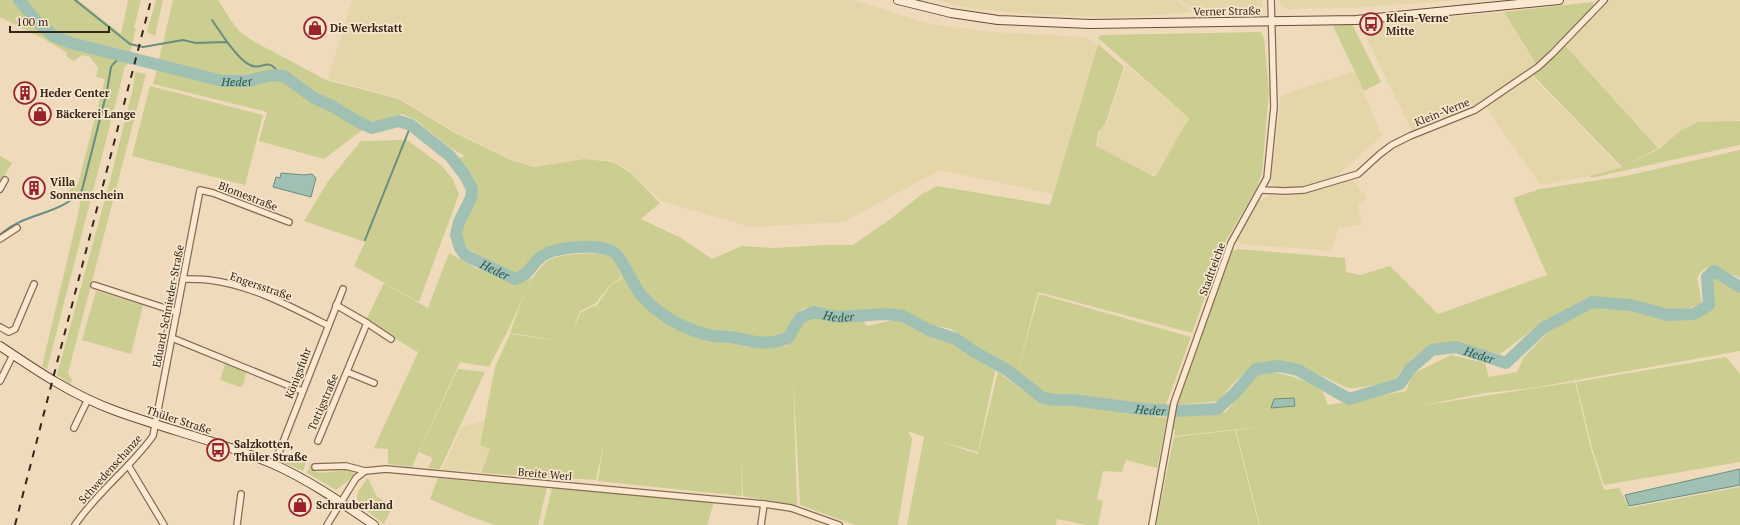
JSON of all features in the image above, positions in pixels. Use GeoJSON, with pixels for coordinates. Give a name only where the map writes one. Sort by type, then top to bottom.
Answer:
{"type":"FeatureCollection","features":[{"type":"Feature","properties":{"kind":"main road","name":"Verner Straße"},"geometry":{"type":"LineString","coordinates":[[898,0],[951,13],[998,20],[1090,24],[1356,20],[1558,0]]}},
{"type":"Feature","properties":{"kind":"main road","name":"Thüler Straße"},"geometry":{"type":"LineString","coordinates":[[0,346],[62,386],[115,411],[236,449],[302,478],[374,525]]}},
{"type":"Feature","properties":{"kind":"street","name":"Stadtteiche"},"geometry":{"type":"LineString","coordinates":[[1152,525],[1174,403],[1231,243],[1262,190],[1267,178],[1274,107],[1270,21],[1271,0]]}},
{"type":"Feature","properties":{"kind":"street","name":"Klein-Verne"},"geometry":{"type":"LineString","coordinates":[[1262,190],[1284,192],[1304,190],[1358,174],[1392,145],[1410,136],[1475,110],[1538,67],[1604,0]]}},
{"type":"Feature","properties":{"kind":"street"},"geometry":{"type":"LineString","coordinates":[[0,188],[5,180]]}},
{"type":"Feature","properties":{"kind":"street","name":"Blomestraße"},"geometry":{"type":"LineString","coordinates":[[200,190],[213,193],[289,222]]}},
{"type":"Feature","properties":{"kind":"street","name":"Eduard-Schnieder-Straße"},"geometry":{"type":"LineString","coordinates":[[156,425],[200,190]]}},
{"type":"Feature","properties":{"kind":"street"},"geometry":{"type":"LineString","coordinates":[[0,239],[17,228]]}},
{"type":"Feature","properties":{"kind":"street","name":"Engersstraße"},"geometry":{"type":"LineString","coordinates":[[184,279],[209,280],[237,286],[283,302],[327,325]]}},
{"type":"Feature","properties":{"kind":"street"},"geometry":{"type":"LineString","coordinates":[[0,327],[9,332],[15,329],[34,284]]}},
{"type":"Feature","properties":{"kind":"street"},"geometry":{"type":"LineString","coordinates":[[94,286],[177,312]]}},
{"type":"Feature","properties":{"kind":"street","name":"Königsfuhr"},"geometry":{"type":"LineString","coordinates":[[274,465],[327,325],[343,289]]}},
{"type":"Feature","properties":{"kind":"street"},"geometry":{"type":"LineString","coordinates":[[336,305],[391,338]]}},
{"type":"Feature","properties":{"kind":"street","name":"Tottigstraße"},"geometry":{"type":"LineString","coordinates":[[318,441],[367,323]]}},
{"type":"Feature","properties":{"kind":"street"},"geometry":{"type":"LineString","coordinates":[[172,338],[302,391]]}},
{"type":"Feature","properties":{"kind":"street"},"geometry":{"type":"LineString","coordinates":[[0,381],[13,355]]}},
{"type":"Feature","properties":{"kind":"street","name":"Tottigstraße"},"geometry":{"type":"LineString","coordinates":[[347,372],[374,384]]}},
{"type":"Feature","properties":{"kind":"street"},"geometry":{"type":"LineString","coordinates":[[74,428],[88,399]]}},
{"type":"Feature","properties":{"kind":"street","name":"Schwedenschanze"},"geometry":{"type":"LineString","coordinates":[[75,525],[84,511],[143,450],[153,436],[156,425]]}},
{"type":"Feature","properties":{"kind":"street"},"geometry":{"type":"LineString","coordinates":[[128,465],[164,525]]}},
{"type":"Feature","properties":{"kind":"street","name":"Breite Werl"},"geometry":{"type":"LineString","coordinates":[[315,467],[346,466],[365,471],[386,469],[764,504],[791,508],[839,525]]}},
{"type":"Feature","properties":{"kind":"street"},"geometry":{"type":"LineString","coordinates":[[327,525],[356,478],[365,471]]}},
{"type":"Feature","properties":{"kind":"street"},"geometry":{"type":"LineString","coordinates":[[237,525],[241,494]]}},
{"type":"Feature","properties":{"kind":"street"},"geometry":{"type":"LineString","coordinates":[[761,525],[764,504]]}},
{"type":"Feature","properties":{"kind":"shaded area"},"geometry":{"type":"Polygon","coordinates":[[[352,0],[854,0],[930,24],[992,32],[1085,37],[1097,45],[1053,194],[940,170],[844,222],[751,227],[661,201],[631,172],[613,161],[584,159],[532,166],[509,158],[455,132],[399,98],[328,79],[352,0]]]}},
{"type":"Feature","properties":{"kind":"shaded area"},"geometry":{"type":"Polygon","coordinates":[[[935,0],[1177,0],[1193,12],[1146,16],[1107,17],[1030,14],[974,9],[935,0]]]}},
{"type":"Feature","properties":{"kind":"shaded area"},"geometry":{"type":"Polygon","coordinates":[[[1180,0],[1263,0],[1261,9],[1196,13],[1180,0]]]}},
{"type":"Feature","properties":{"kind":"shaded area"},"geometry":{"type":"Polygon","coordinates":[[[1279,0],[1462,0],[1350,8],[1285,9],[1280,4],[1279,0]]]}},
{"type":"Feature","properties":{"kind":"shaded area"},"geometry":{"type":"Polygon","coordinates":[[[1608,0],[1740,0],[1740,120],[1724,122],[1698,122],[1680,131],[1659,148],[1566,45],[1608,0]]]}},
{"type":"Feature","properties":{"kind":"shaded area"},"geometry":{"type":"Polygon","coordinates":[[[1504,12],[1535,64],[1473,108],[1412,132],[1360,25],[1504,12]]]}},
{"type":"Feature","properties":{"kind":"shaded area"},"geometry":{"type":"Polygon","coordinates":[[[1126,65],[1189,118],[1155,176],[1097,147],[1099,132],[1107,124],[1126,65]]]}},
{"type":"Feature","properties":{"kind":"shaded area"},"geometry":{"type":"Polygon","coordinates":[[[1354,71],[1382,136],[1335,177],[1302,187],[1284,189],[1274,186],[1271,179],[1281,95],[1354,71]]]}},
{"type":"Feature","properties":{"kind":"shaded area"},"geometry":{"type":"Polygon","coordinates":[[[1530,74],[1620,167],[1590,176],[1540,185],[1486,107],[1530,74]]]}},
{"type":"Feature","properties":{"kind":"shaded area"},"geometry":{"type":"Polygon","coordinates":[[[281,173],[304,175],[312,174],[316,178],[311,197],[273,187],[276,177],[280,178],[281,173]]]}},
{"type":"Feature","properties":{"kind":"shaded area"},"geometry":{"type":"Polygon","coordinates":[[[1346,180],[1354,181],[1367,198],[1358,204],[1362,224],[1339,228],[1331,251],[1239,244],[1237,240],[1259,201],[1271,195],[1285,196],[1304,193],[1346,180]]]}},
{"type":"Feature","properties":{"kind":"shaded area"},"geometry":{"type":"Polygon","coordinates":[[[1294,398],[1295,406],[1271,408],[1274,399],[1294,398]]]}},
{"type":"Feature","properties":{"kind":"shaded area"},"geometry":{"type":"Polygon","coordinates":[[[484,421],[480,445],[490,449],[480,472],[442,470],[462,427],[484,421]]]}},
{"type":"Feature","properties":{"kind":"shaded area"},"geometry":{"type":"Polygon","coordinates":[[[1740,469],[1740,485],[1629,506],[1625,495],[1740,469]]]}},
{"type":"Feature","properties":{"kind":"green space"},"geometry":{"type":"Polygon","coordinates":[[[0,0],[78,0],[121,34],[128,0],[141,0],[134,28],[136,29],[127,65],[125,66],[47,369],[42,366],[78,215],[82,192],[66,195],[71,188],[78,184],[105,79],[96,77],[98,68],[90,57],[82,55],[74,61],[66,56],[67,53],[44,39],[0,17],[0,0]]]}},
{"type":"Feature","properties":{"kind":"green space"},"geometry":{"type":"Polygon","coordinates":[[[156,0],[163,0],[155,36],[147,32],[156,0]]]}},
{"type":"Feature","properties":{"kind":"green space"},"geometry":{"type":"Polygon","coordinates":[[[173,0],[218,0],[240,32],[253,41],[326,80],[399,99],[455,133],[509,159],[533,167],[584,159],[613,162],[631,173],[660,203],[641,219],[681,238],[712,259],[742,246],[773,248],[853,245],[889,220],[922,194],[937,186],[1050,205],[1098,44],[1124,67],[1105,125],[1098,132],[1096,146],[1155,177],[1189,118],[1098,38],[1101,35],[1261,32],[1264,38],[1269,91],[1262,173],[1257,187],[1224,244],[1192,333],[1038,292],[1017,374],[1011,368],[974,348],[961,335],[951,329],[931,325],[906,311],[882,309],[839,313],[812,308],[802,309],[788,333],[778,338],[768,339],[747,337],[709,329],[746,347],[786,346],[801,324],[812,317],[863,321],[867,326],[900,320],[926,332],[952,341],[995,371],[978,452],[939,441],[978,454],[998,372],[1045,404],[1107,409],[1167,418],[1157,468],[1126,460],[1122,472],[1103,471],[1097,499],[1103,501],[1098,525],[1086,525],[1057,519],[1056,525],[907,525],[924,437],[908,431],[912,439],[898,525],[855,525],[800,505],[793,373],[797,506],[743,496],[741,452],[742,496],[598,481],[604,441],[596,480],[481,473],[490,449],[480,445],[495,367],[510,334],[568,342],[510,333],[525,294],[535,274],[548,261],[566,255],[599,254],[612,258],[617,264],[621,278],[610,285],[596,303],[580,311],[572,332],[581,312],[596,305],[597,308],[597,305],[611,285],[622,279],[618,262],[624,259],[630,271],[626,262],[623,257],[617,250],[601,244],[566,245],[546,250],[539,254],[524,273],[515,275],[463,246],[461,234],[476,189],[459,158],[465,156],[449,147],[416,120],[402,114],[379,121],[366,120],[335,103],[315,95],[286,73],[282,72],[237,79],[223,79],[204,76],[158,64],[173,0]]]}},
{"type":"Feature","properties":{"kind":"green space"},"geometry":{"type":"Polygon","coordinates":[[[1593,2],[1593,7],[1536,64],[1504,12],[1593,2]]]}},
{"type":"Feature","properties":{"kind":"green space"},"geometry":{"type":"Polygon","coordinates":[[[1352,24],[1381,82],[1364,91],[1333,26],[1352,24]]]}},
{"type":"Feature","properties":{"kind":"green space"},"geometry":{"type":"Polygon","coordinates":[[[1565,45],[1658,148],[1627,165],[1659,149],[1680,131],[1698,122],[1740,121],[1740,145],[1591,178],[1590,176],[1622,167],[1532,74],[1565,45]]]}},
{"type":"Feature","properties":{"kind":"green space"},"geometry":{"type":"Polygon","coordinates":[[[157,69],[195,79],[224,84],[239,84],[285,78],[311,100],[334,110],[365,128],[324,159],[259,141],[267,112],[153,84],[157,69]]]}},
{"type":"Feature","properties":{"kind":"green space"},"geometry":{"type":"Polygon","coordinates":[[[135,72],[146,74],[68,373],[72,380],[70,384],[57,375],[111,177],[133,88],[135,72]]]}},
{"type":"Feature","properties":{"kind":"green space"},"geometry":{"type":"Polygon","coordinates":[[[150,86],[263,115],[245,185],[132,156],[150,86]]]}},
{"type":"Feature","properties":{"kind":"green space"},"geometry":{"type":"Polygon","coordinates":[[[407,140],[441,165],[452,178],[459,194],[419,302],[354,266],[365,242],[304,221],[329,180],[361,141],[407,140]]]}},
{"type":"Feature","properties":{"kind":"green space"},"geometry":{"type":"Polygon","coordinates":[[[1740,150],[1740,278],[1714,268],[1707,268],[1704,270],[1697,278],[1702,304],[1685,309],[1668,309],[1629,301],[1588,297],[1536,327],[1500,354],[1467,347],[1441,345],[1429,348],[1417,355],[1406,365],[1394,381],[1353,388],[1345,387],[1302,368],[1287,364],[1262,364],[1241,376],[1219,401],[1177,405],[1231,252],[1238,249],[1345,258],[1346,272],[1360,275],[1390,266],[1438,314],[1547,275],[1513,198],[1540,189],[1625,176],[1740,150]]]}},
{"type":"Feature","properties":{"kind":"green space"},"geometry":{"type":"Polygon","coordinates":[[[0,156],[12,163],[0,183],[0,156]]]}},
{"type":"Feature","properties":{"kind":"green space"},"geometry":{"type":"Polygon","coordinates":[[[449,253],[476,268],[517,283],[532,278],[489,367],[460,362],[412,467],[388,464],[388,449],[374,448],[420,348],[417,352],[366,320],[384,283],[428,308],[449,253]]]}},
{"type":"Feature","properties":{"kind":"green space"},"geometry":{"type":"Polygon","coordinates":[[[1715,277],[1740,292],[1740,351],[1532,388],[1485,393],[1419,406],[1575,382],[1591,449],[1604,490],[1619,488],[1629,508],[1740,487],[1740,525],[1260,525],[1236,430],[1258,427],[1174,436],[1175,430],[1172,428],[1173,417],[1226,412],[1251,380],[1261,373],[1274,372],[1283,374],[1317,387],[1324,394],[1328,405],[1406,391],[1412,374],[1451,355],[1485,363],[1489,377],[1517,372],[1524,357],[1548,332],[1593,307],[1628,309],[1667,318],[1694,317],[1715,308],[1711,280],[1715,277]]]}},
{"type":"Feature","properties":{"kind":"green space"},"geometry":{"type":"Polygon","coordinates":[[[96,291],[143,305],[131,354],[82,340],[96,291]]]}},
{"type":"Feature","properties":{"kind":"green space"},"geometry":{"type":"Polygon","coordinates":[[[1039,294],[1191,337],[1166,405],[1131,403],[1074,396],[1051,396],[1040,392],[1026,382],[1017,374],[1039,294]]]}},
{"type":"Feature","properties":{"kind":"green space"},"geometry":{"type":"Polygon","coordinates":[[[1726,357],[1740,374],[1740,462],[1604,485],[1592,448],[1576,382],[1726,357]]]}},
{"type":"Feature","properties":{"kind":"green space"},"geometry":{"type":"Polygon","coordinates":[[[225,364],[245,372],[246,375],[243,385],[240,387],[220,380],[225,364]]]}},
{"type":"Feature","properties":{"kind":"green space"},"geometry":{"type":"Polygon","coordinates":[[[458,369],[485,372],[440,469],[428,468],[433,458],[419,452],[458,369]]]}},
{"type":"Feature","properties":{"kind":"green space"},"geometry":{"type":"Polygon","coordinates":[[[1235,430],[1259,525],[1156,525],[1174,437],[1235,430]]]}},
{"type":"Feature","properties":{"kind":"green space"},"geometry":{"type":"Polygon","coordinates":[[[283,454],[307,459],[303,471],[284,463],[281,458],[283,454]]]}},
{"type":"Feature","properties":{"kind":"green space"},"geometry":{"type":"Polygon","coordinates":[[[311,462],[311,469],[315,471],[324,473],[352,470],[354,474],[348,481],[336,490],[307,473],[311,462]]]}},
{"type":"Feature","properties":{"kind":"green space"},"geometry":{"type":"Polygon","coordinates":[[[368,478],[377,497],[393,505],[384,524],[366,510],[357,499],[358,491],[368,478]]]}},
{"type":"Feature","properties":{"kind":"green space"},"geometry":{"type":"Polygon","coordinates":[[[438,478],[547,488],[538,525],[494,525],[430,499],[438,478]]]}},
{"type":"Feature","properties":{"kind":"green space"},"geometry":{"type":"Polygon","coordinates":[[[552,488],[714,502],[707,525],[543,525],[552,488]]]}},
{"type":"Feature","properties":{"kind":"waterway","name":"Heder"},"geometry":{"type":"LineString","coordinates":[[19,0],[37,22],[54,36],[71,43],[223,81],[248,81],[272,75],[284,76],[314,98],[372,128],[399,121],[411,125],[450,156],[464,174],[472,189],[471,198],[459,222],[456,235],[460,248],[465,255],[515,279],[525,274],[538,259],[547,253],[568,248],[596,247],[605,249],[616,254],[624,265],[639,293],[666,317],[684,327],[704,334],[754,342],[766,343],[788,338],[800,318],[814,312],[838,317],[885,314],[903,316],[929,330],[956,339],[973,351],[1007,370],[1043,398],[1072,400],[1142,409],[1175,411],[1217,409],[1234,394],[1256,369],[1279,366],[1298,370],[1349,399],[1400,384],[1410,369],[1432,350],[1456,347],[1506,363],[1543,328],[1592,302],[1630,305],[1668,315],[1694,314],[1709,305],[1707,277],[1714,271],[1740,287]]}},
{"type":"Feature","properties":{"kind":"waterway"},"geometry":{"type":"LineString","coordinates":[[75,0],[130,44],[143,47],[183,40],[196,43],[227,42],[243,61],[254,67],[268,64],[276,69],[280,75]]}},
{"type":"Feature","properties":{"kind":"waterway"},"geometry":{"type":"LineString","coordinates":[[212,20],[227,42]]}},
{"type":"Feature","properties":{"kind":"waterway"},"geometry":{"type":"LineString","coordinates":[[0,235],[19,222],[64,204],[74,198],[82,190],[107,91],[111,67],[123,56]]}},
{"type":"Feature","properties":{"kind":"waterway"},"geometry":{"type":"LineString","coordinates":[[365,240],[411,125]]}},
{"type":"Feature","properties":{"kind":"railway"},"geometry":{"type":"LineString","coordinates":[[15,525],[151,0]]}},
{"type":"Feature","properties":{"kind":"place","name":"Klein-Verne Mitte"},"geometry":{"type":"Point","coordinates":[1371,24]}},
{"type":"Feature","properties":{"kind":"place","name":"Die Werkstatt"},"geometry":{"type":"Point","coordinates":[315,28]}},
{"type":"Feature","properties":{"kind":"place","name":"Heder Center"},"geometry":{"type":"Point","coordinates":[25,93]}},
{"type":"Feature","properties":{"kind":"place","name":"Bäckerei Lange"},"geometry":{"type":"Point","coordinates":[40,114]}},
{"type":"Feature","properties":{"kind":"place","name":"Villa Sonnenschein"},"geometry":{"type":"Point","coordinates":[34,188]}},
{"type":"Feature","properties":{"kind":"place","name":"Salzkotten, Thüler Straße"},"geometry":{"type":"Point","coordinates":[218,450]}},
{"type":"Feature","properties":{"kind":"place","name":"Schrauberland"},"geometry":{"type":"Point","coordinates":[300,505]}}]}
